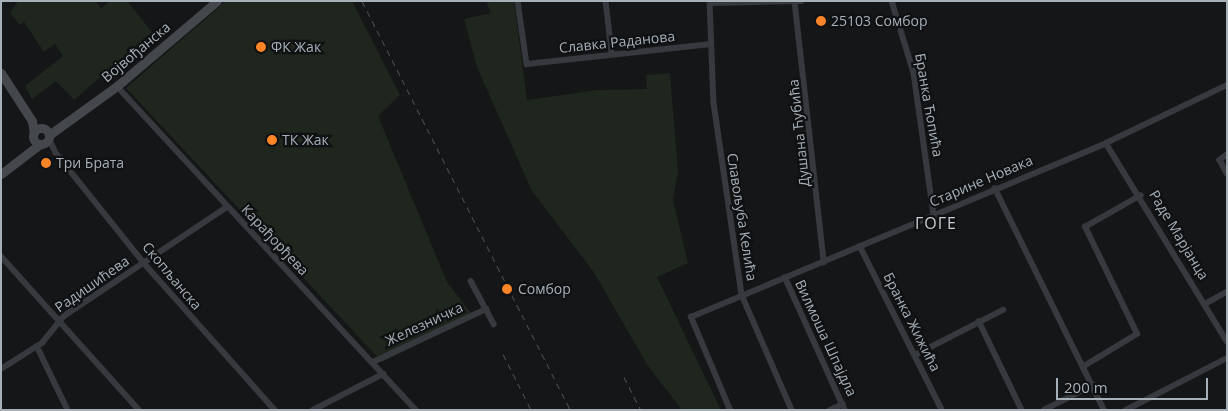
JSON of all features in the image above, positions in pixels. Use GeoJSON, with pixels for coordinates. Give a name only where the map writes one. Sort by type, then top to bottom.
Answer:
{"type":"FeatureCollection","features":[{"type":"Feature","properties":{"kind":"street","name":"Војвођанска"},"geometry":{"type":"LineString","coordinates":[[1,174],[24,155],[42,136],[71,121],[117,86],[216,1]]}},
{"type":"Feature","properties":{"kind":"street","name":"Славка Раданова"},"geometry":{"type":"LineString","coordinates":[[518,1],[525,63],[711,44]]}},
{"type":"Feature","properties":{"kind":"street"},"geometry":{"type":"LineString","coordinates":[[606,1],[612,53]]}},
{"type":"Feature","properties":{"kind":"street"},"geometry":{"type":"LineString","coordinates":[[710,2],[801,1]]}},
{"type":"Feature","properties":{"kind":"street","name":"Бранка Ћопића"},"geometry":{"type":"LineString","coordinates":[[892,1],[914,73],[934,214]]}},
{"type":"Feature","properties":{"kind":"street","name":"Славољуба Келића"},"geometry":{"type":"LineString","coordinates":[[710,2],[718,139],[742,295],[689,318],[730,410]]}},
{"type":"Feature","properties":{"kind":"street","name":"Душана Ћубића"},"geometry":{"type":"LineString","coordinates":[[795,2],[824,262]]}},
{"type":"Feature","properties":{"kind":"street"},"geometry":{"type":"LineString","coordinates":[[2,74],[42,136]]}},
{"type":"Feature","properties":{"kind":"street","name":"Старине Новака"},"geometry":{"type":"LineString","coordinates":[[742,295],[1106,143],[1227,85]]}},
{"type":"Feature","properties":{"kind":"street","name":"Карађорђева"},"geometry":{"type":"LineString","coordinates":[[117,86],[416,410]]}},
{"type":"Feature","properties":{"kind":"street","name":"Скопљанска"},"geometry":{"type":"LineString","coordinates":[[42,136],[144,263],[275,410]]}},
{"type":"Feature","properties":{"kind":"street","name":"Раде Марјанца"},"geometry":{"type":"LineString","coordinates":[[1106,143],[1141,195],[1227,341]]}},
{"type":"Feature","properties":{"kind":"street"},"geometry":{"type":"LineString","coordinates":[[1227,154],[1220,160],[1227,173]]}},
{"type":"Feature","properties":{"kind":"street"},"geometry":{"type":"LineString","coordinates":[[995,188],[1104,410]]}},
{"type":"Feature","properties":{"kind":"street"},"geometry":{"type":"LineString","coordinates":[[1084,366],[1137,334],[1084,227],[1141,195]]}},
{"type":"Feature","properties":{"kind":"street","name":"Радишићева"},"geometry":{"type":"LineString","coordinates":[[1,369],[37,346],[58,323],[227,207]]}},
{"type":"Feature","properties":{"kind":"street","name":"Бранка Жижића"},"geometry":{"type":"LineString","coordinates":[[860,246],[942,410]]}},
{"type":"Feature","properties":{"kind":"street"},"geometry":{"type":"LineString","coordinates":[[1,256],[58,323],[139,410]]}},
{"type":"Feature","properties":{"kind":"street","name":"Вилмоша Шпајдла"},"geometry":{"type":"LineString","coordinates":[[785,277],[844,407]]}},
{"type":"Feature","properties":{"kind":"street"},"geometry":{"type":"LineString","coordinates":[[471,281],[494,324]]}},
{"type":"Feature","properties":{"kind":"street"},"geometry":{"type":"LineString","coordinates":[[1205,304],[1227,292]]}},
{"type":"Feature","properties":{"kind":"street"},"geometry":{"type":"LineString","coordinates":[[742,295],[792,410]]}},
{"type":"Feature","properties":{"kind":"street","name":"Железничка"},"geometry":{"type":"LineString","coordinates":[[372,362],[486,309]]}},
{"type":"Feature","properties":{"kind":"street"},"geometry":{"type":"LineString","coordinates":[[915,355],[1003,310]]}},
{"type":"Feature","properties":{"kind":"street"},"geometry":{"type":"LineString","coordinates":[[979,321],[1022,410]]}},
{"type":"Feature","properties":{"kind":"street"},"geometry":{"type":"LineString","coordinates":[[37,346],[68,410]]}},
{"type":"Feature","properties":{"kind":"street"},"geometry":{"type":"LineString","coordinates":[[1126,410],[1227,358]]}},
{"type":"Feature","properties":{"kind":"street"},"geometry":{"type":"LineString","coordinates":[[313,410],[383,374]]}},
{"type":"Feature","properties":{"kind":"street"},"geometry":{"type":"LineString","coordinates":[[1044,410],[1092,385]]}},
{"type":"Feature","properties":{"kind":"street"},"geometry":{"type":"LineString","coordinates":[[830,410],[844,407]]}},
{"type":"Feature","properties":{"kind":"shaded area"},"geometry":{"type":"Polygon","coordinates":[[[18,1],[95,1],[101,8],[110,1],[127,1],[152,32],[74,100],[56,81],[32,99],[25,86],[63,56],[55,44],[44,52],[24,22],[20,25],[10,13],[18,1]]]}},
{"type":"Feature","properties":{"kind":"shaded area"},"geometry":{"type":"Polygon","coordinates":[[[226,1],[352,1],[400,95],[378,116],[447,282],[474,317],[382,362],[126,88],[226,1]]]}},
{"type":"Feature","properties":{"kind":"shaded area"},"geometry":{"type":"Polygon","coordinates":[[[486,1],[514,1],[527,100],[597,90],[647,89],[646,75],[670,73],[678,171],[673,200],[688,263],[657,277],[721,410],[682,410],[648,366],[593,271],[532,191],[477,67],[464,19],[491,13],[486,1]]]}},
{"type":"Feature","properties":{"kind":"railway"},"geometry":{"type":"LineString","coordinates":[[362,1],[570,410]]}},
{"type":"Feature","properties":{"kind":"railway"},"geometry":{"type":"LineString","coordinates":[[503,354],[531,410]]}},
{"type":"Feature","properties":{"kind":"railway"},"geometry":{"type":"LineString","coordinates":[[624,377],[641,410]]}},
{"type":"Feature","properties":{"kind":"place","name":"25103 Сомбор"},"geometry":{"type":"Point","coordinates":[821,21]}},
{"type":"Feature","properties":{"kind":"place","name":"ФК Жак"},"geometry":{"type":"Point","coordinates":[261,47]}},
{"type":"Feature","properties":{"kind":"place","name":"ТК Жак"},"geometry":{"type":"Point","coordinates":[272,140]}},
{"type":"Feature","properties":{"kind":"place","name":"Три Брата"},"geometry":{"type":"Point","coordinates":[46,163]}},
{"type":"Feature","properties":{"kind":"place","name":"Сомбор"},"geometry":{"type":"Point","coordinates":[507,289]}},
{"type":"Feature","properties":{"kind":"district","name":"ГОГЕ"},"geometry":{"type":"Point","coordinates":[936,223]}}]}
